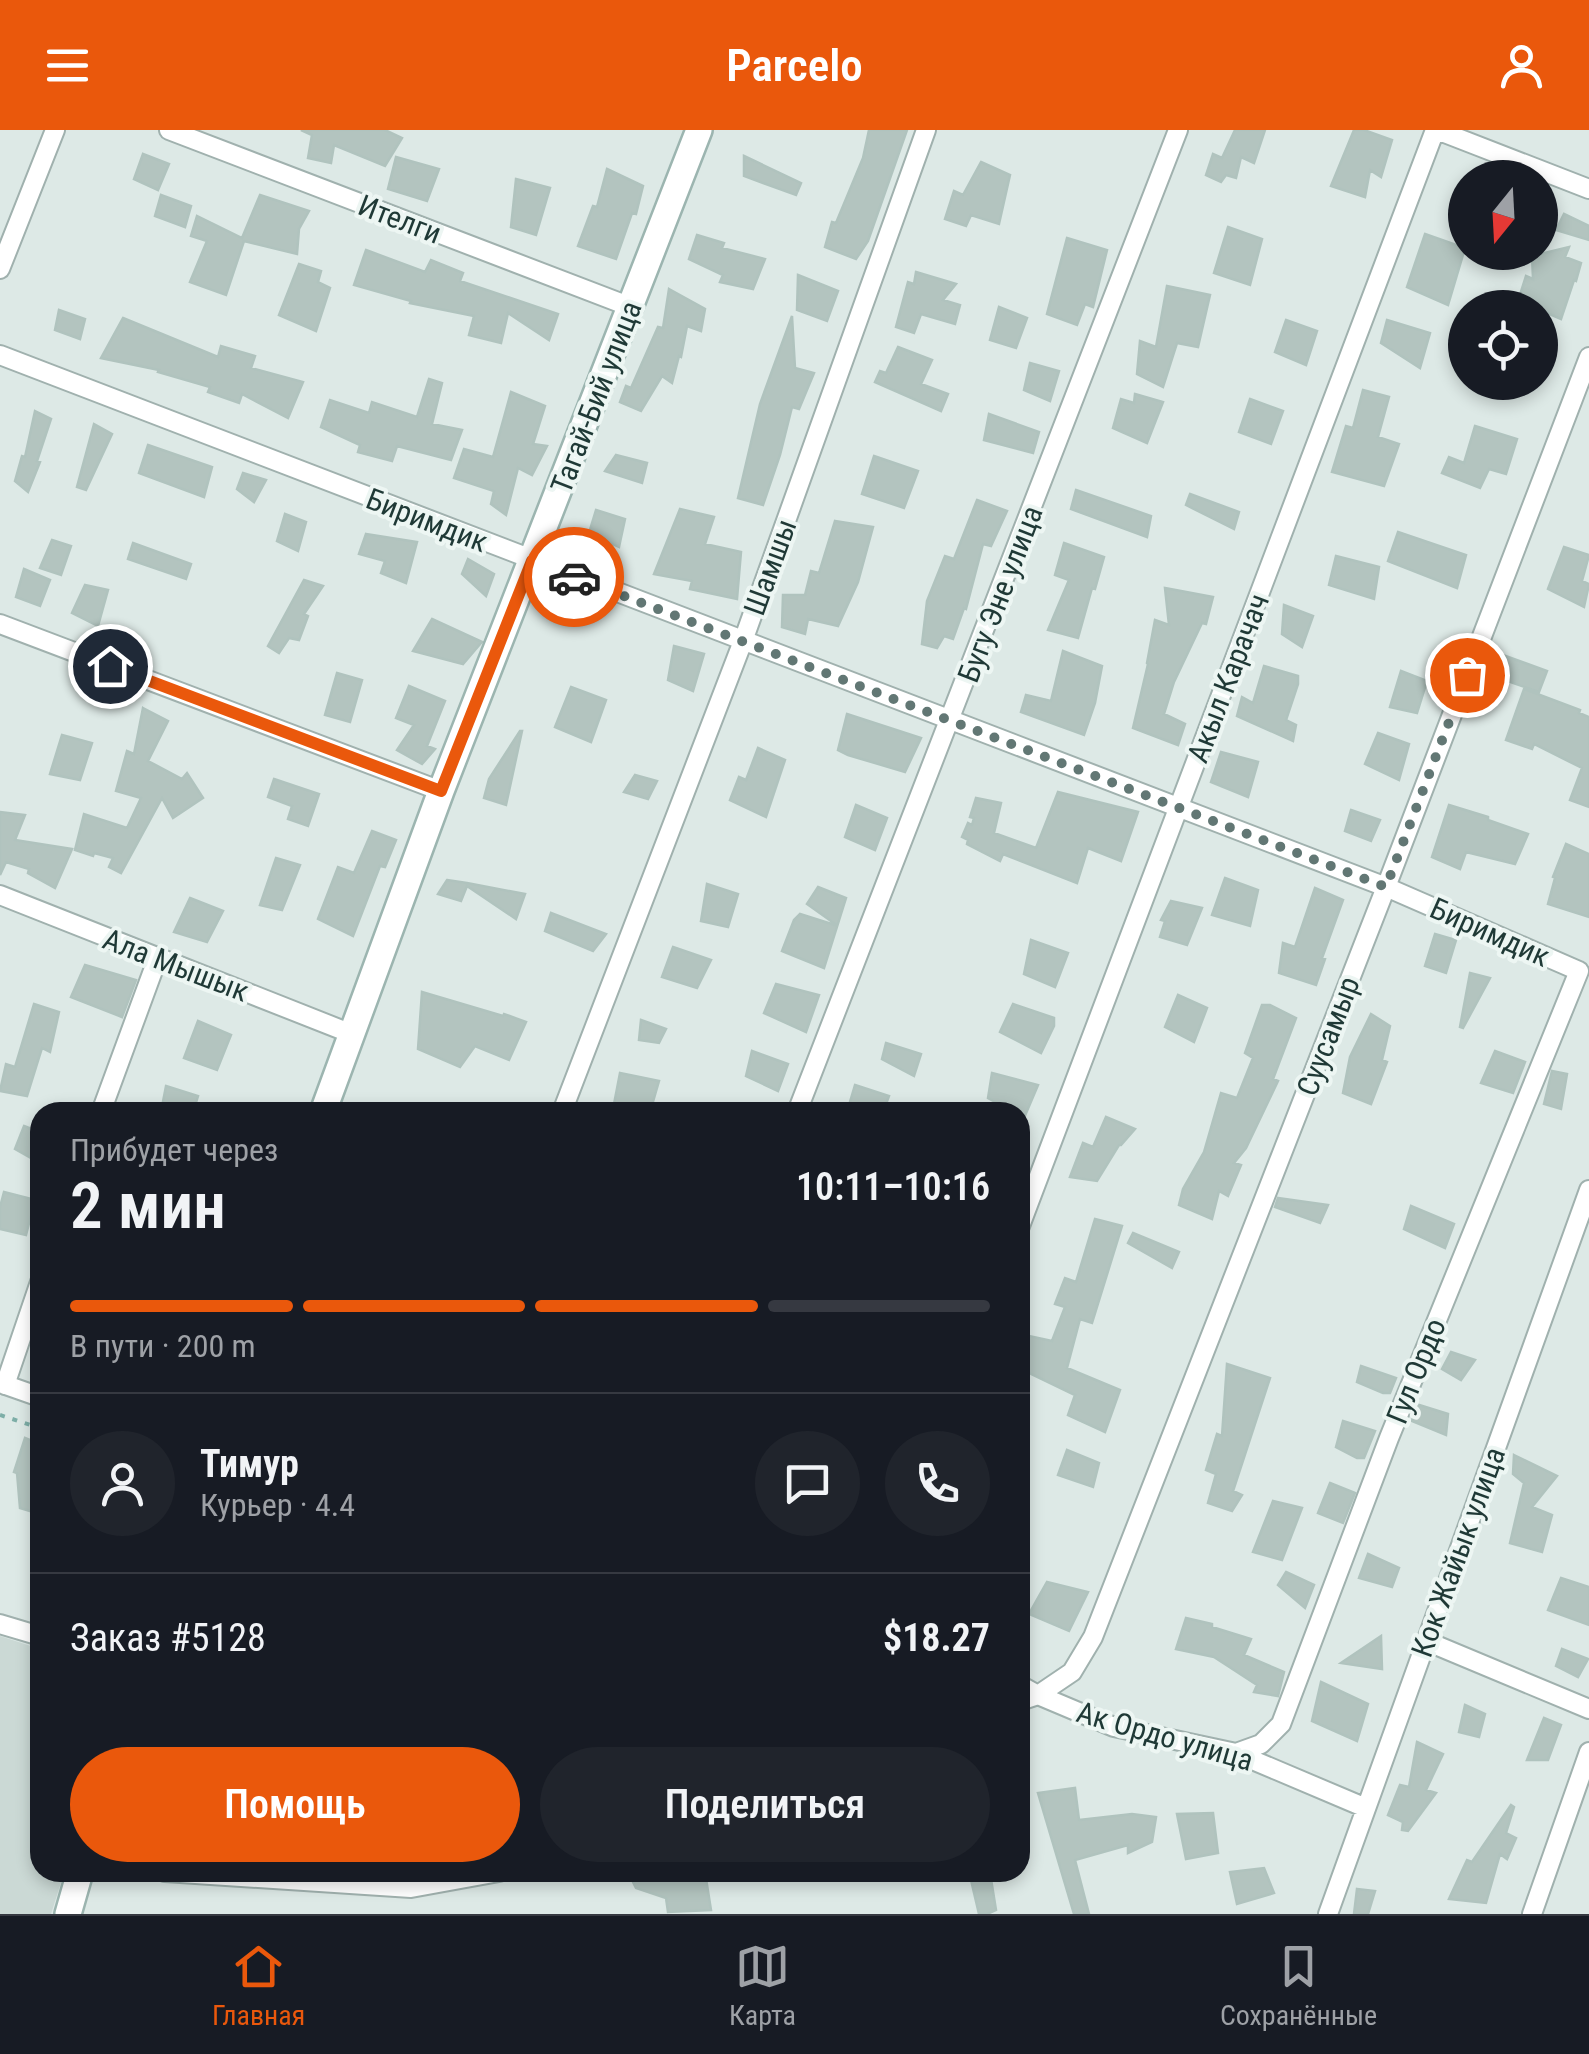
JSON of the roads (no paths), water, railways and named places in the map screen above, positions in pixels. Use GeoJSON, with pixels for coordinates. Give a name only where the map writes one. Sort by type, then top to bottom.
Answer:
{"type":"FeatureCollection","features":[{"type":"Feature","properties":{"kind":"street"},"geometry":{"type":"LineString","coordinates":[[0,269],[55,130]]}},
{"type":"Feature","properties":{"kind":"street","name":"Ителги"},"geometry":{"type":"LineString","coordinates":[[169,130],[631,307]]}},
{"type":"Feature","properties":{"kind":"street","name":"Тагай-Бий улица"},"geometry":{"type":"LineString","coordinates":[[327,1102],[441,791],[699,130]]}},
{"type":"Feature","properties":{"kind":"street","name":"Шамшы"},"geometry":{"type":"LineString","coordinates":[[566,1102],[743,641],[926,130]]}},
{"type":"Feature","properties":{"kind":"street","name":"Бугу Эне улица"},"geometry":{"type":"LineString","coordinates":[[801,1102],[1178,130]]}},
{"type":"Feature","properties":{"kind":"street"},"geometry":{"type":"LineString","coordinates":[[1436,130],[1589,189]]}},
{"type":"Feature","properties":{"kind":"street","name":"Акыл Карачач"},"geometry":{"type":"LineString","coordinates":[[1030,1200],[1436,130]]}},
{"type":"Feature","properties":{"kind":"street","name":"Биримдик"},"geometry":{"type":"LineString","coordinates":[[0,355],[1386,887],[1584,967]]}},
{"type":"Feature","properties":{"kind":"street","name":"Суусамыр"},"geometry":{"type":"LineString","coordinates":[[1030,1697],[1072,1672],[1093,1637],[1589,357]]}},
{"type":"Feature","properties":{"kind":"street"},"geometry":{"type":"LineString","coordinates":[[0,624],[441,791]]}},
{"type":"Feature","properties":{"kind":"street","name":"Ала Мышык"},"geometry":{"type":"LineString","coordinates":[[0,896],[352,1034]]}},
{"type":"Feature","properties":{"kind":"street"},"geometry":{"type":"LineString","coordinates":[[106,1102],[158,957]]}},
{"type":"Feature","properties":{"kind":"street","name":"Гул Ордо"},"geometry":{"type":"LineString","coordinates":[[1236,1754],[1261,1744],[1281,1724],[1388,1438],[1584,967]]}},
{"type":"Feature","properties":{"kind":"street","name":"Кок Жайык улица"},"geometry":{"type":"LineString","coordinates":[[1328,1914],[1589,1190]]}},
{"type":"Feature","properties":{"kind":"street"},"geometry":{"type":"LineString","coordinates":[[30,1309],[2,1384],[30,1394]]}},
{"type":"Feature","properties":{"kind":"street"},"geometry":{"type":"LineString","coordinates":[[0,1624],[30,1633]]}},
{"type":"Feature","properties":{"kind":"street"},"geometry":{"type":"LineString","coordinates":[[1426,1641],[1589,1709]]}},
{"type":"Feature","properties":{"kind":"street","name":"Ак Ордо улица"},"geometry":{"type":"LineString","coordinates":[[1030,1698],[1114,1727],[1236,1754],[1366,1808]]}},
{"type":"Feature","properties":{"kind":"street"},"geometry":{"type":"LineString","coordinates":[[1532,1914],[1589,1752]]}},
{"type":"Feature","properties":{"kind":"street"},"geometry":{"type":"LineString","coordinates":[[68,1914],[77,1882]]}},
{"type":"Feature","properties":{"kind":"street"},"geometry":{"type":"LineString","coordinates":[[318,1882],[411,1888],[444,1882]]}}]}
